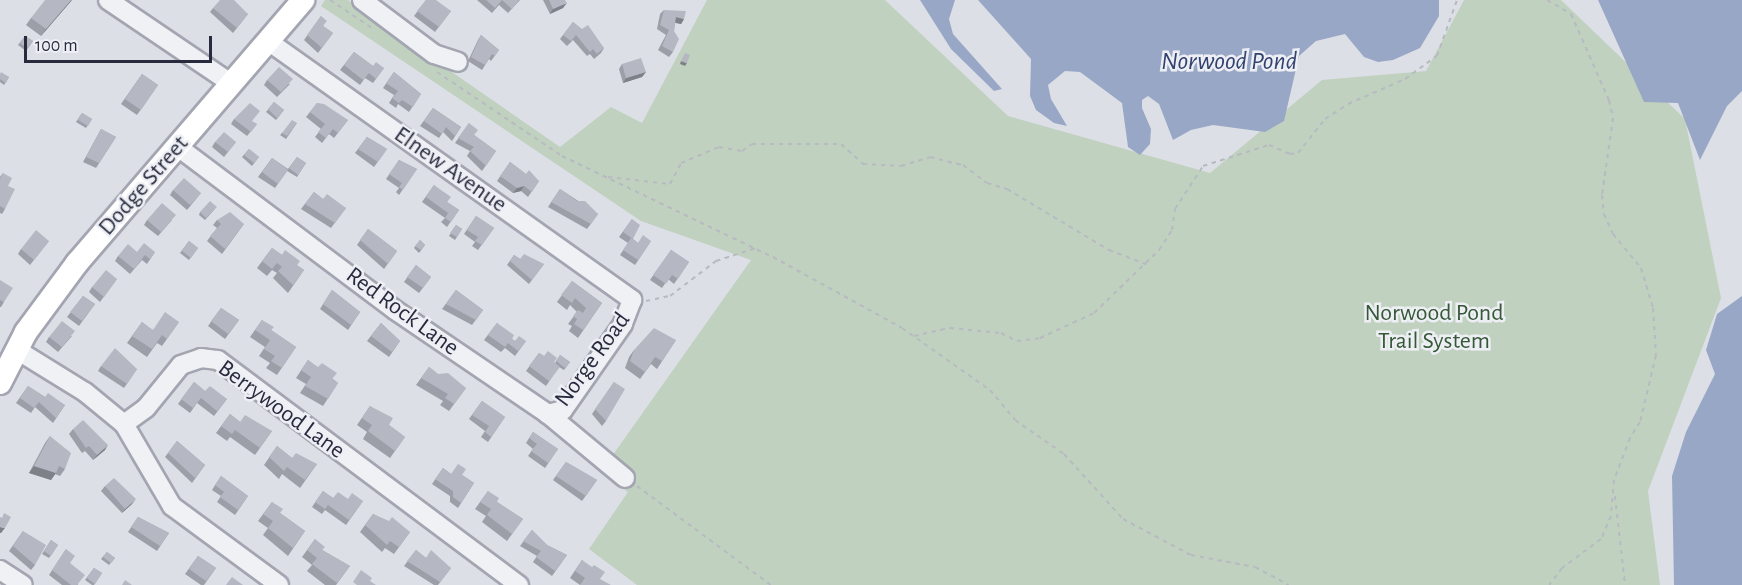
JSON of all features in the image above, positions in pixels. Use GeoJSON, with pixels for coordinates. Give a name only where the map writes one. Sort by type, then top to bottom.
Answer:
{"type":"FeatureCollection","features":[{"type":"Feature","properties":{"kind":"main road","name":"Dodge Street"},"geometry":{"type":"LineString","coordinates":[[0,383],[44,306],[77,263],[303,0]]}},
{"type":"Feature","properties":{"kind":"street"},"geometry":{"type":"LineString","coordinates":[[108,0],[232,84]]}},
{"type":"Feature","properties":{"kind":"street"},"geometry":{"type":"LineString","coordinates":[[362,0],[434,54],[458,62]]}},
{"type":"Feature","properties":{"kind":"street","name":"Elnew Avenue"},"geometry":{"type":"LineString","coordinates":[[268,41],[632,300]]}},
{"type":"Feature","properties":{"kind":"street","name":"Red Rock Lane"},"geometry":{"type":"LineString","coordinates":[[178,147],[395,310],[548,414],[625,478]]}},
{"type":"Feature","properties":{"kind":"street","name":"Norge Road"},"geometry":{"type":"LineString","coordinates":[[548,414],[563,410],[623,324],[633,305],[632,300]]}},
{"type":"Feature","properties":{"kind":"street"},"geometry":{"type":"LineString","coordinates":[[17,350],[85,392],[124,424],[172,506],[279,585]]}},
{"type":"Feature","properties":{"kind":"street","name":"Berrywood Lane"},"geometry":{"type":"LineString","coordinates":[[124,424],[146,408],[181,365],[201,358],[218,360],[519,585]]}},
{"type":"Feature","properties":{"kind":"street"},"geometry":{"type":"LineString","coordinates":[[0,570],[23,585]]}},
{"type":"Feature","properties":{"kind":"path"},"geometry":{"type":"LineString","coordinates":[[330,0],[378,32]]}},
{"type":"Feature","properties":{"kind":"path"},"geometry":{"type":"LineString","coordinates":[[914,336],[950,328],[1001,333],[1017,341],[1040,338],[1094,314],[1146,264],[1172,230],[1175,209],[1203,165],[1269,145],[1290,154],[1298,153],[1325,119],[1348,104],[1405,80],[1437,56],[1457,0]]}},
{"type":"Feature","properties":{"kind":"path"},"geometry":{"type":"LineString","coordinates":[[1547,0],[1570,14],[1609,100],[1614,118],[1602,195],[1604,214],[1613,234],[1641,268],[1653,308],[1656,355],[1640,422],[1630,438],[1614,487],[1611,516],[1601,539],[1562,568],[1549,585]]}},
{"type":"Feature","properties":{"kind":"path"},"geometry":{"type":"LineString","coordinates":[[436,71],[562,156],[756,249],[914,336],[990,390],[1015,420],[1064,454],[1123,519],[1191,555],[1255,567],[1289,585]]}},
{"type":"Feature","properties":{"kind":"path"},"geometry":{"type":"LineString","coordinates":[[605,177],[670,184],[681,163],[719,147],[742,151],[752,144],[841,144],[863,164],[901,166],[930,157],[963,165],[987,183],[1007,189],[1109,250],[1146,264]]}},
{"type":"Feature","properties":{"kind":"path"},"geometry":{"type":"LineString","coordinates":[[632,300],[655,302],[670,296],[716,261],[756,249]]}},
{"type":"Feature","properties":{"kind":"path"},"geometry":{"type":"LineString","coordinates":[[625,478],[771,585]]}},
{"type":"Feature","properties":{"kind":"path"},"geometry":{"type":"LineString","coordinates":[[1614,487],[1625,585]]}},
{"type":"Feature","properties":{"kind":"green space","name":"Norwood Pond Trail System"},"geometry":{"type":"Polygon","coordinates":[[[325,0],[348,0],[560,147],[611,107],[642,123],[707,0],[885,0],[1008,116],[1210,173],[1322,80],[1426,71],[1464,0],[1561,0],[1685,119],[1721,298],[1648,491],[1660,585],[637,585],[589,549],[628,492],[600,473],[751,260],[641,221],[321,6],[325,0]]]}},
{"type":"Feature","properties":{"kind":"water"},"geometry":{"type":"Polygon","coordinates":[[[920,0],[955,0],[949,19],[953,34],[1002,89],[994,91],[951,49],[920,0]]]}},
{"type":"Feature","properties":{"kind":"water","name":"Norwood Pond"},"geometry":{"type":"Polygon","coordinates":[[[978,0],[1439,0],[1439,16],[1420,48],[1393,60],[1378,62],[1364,57],[1345,34],[1316,41],[1299,56],[1284,121],[1265,132],[1213,125],[1191,130],[1173,140],[1159,104],[1148,96],[1142,100],[1142,108],[1151,129],[1150,144],[1140,155],[1128,147],[1122,103],[1080,72],[1065,71],[1048,85],[1051,99],[1067,126],[1054,123],[1036,110],[1030,96],[1031,59],[978,0]]]}},
{"type":"Feature","properties":{"kind":"water"},"geometry":{"type":"Polygon","coordinates":[[[1598,0],[1742,0],[1742,91],[1727,106],[1700,160],[1678,103],[1644,102],[1598,0]]]}},
{"type":"Feature","properties":{"kind":"water"},"geometry":{"type":"Polygon","coordinates":[[[1742,296],[1742,585],[1674,585],[1672,476],[1686,432],[1715,374],[1706,350],[1717,314],[1742,296]]]}},
{"type":"Feature","properties":{"kind":"building"},"geometry":{"type":"Polygon","coordinates":[[[45,0],[71,0],[46,29],[31,18],[45,0]]]}},
{"type":"Feature","properties":{"kind":"building"},"geometry":{"type":"Polygon","coordinates":[[[220,0],[234,0],[248,14],[237,28],[213,8],[220,0]]]}},
{"type":"Feature","properties":{"kind":"building"},"geometry":{"type":"Polygon","coordinates":[[[426,0],[436,0],[451,11],[439,27],[417,11],[426,0]]]}},
{"type":"Feature","properties":{"kind":"building"},"geometry":{"type":"Polygon","coordinates":[[[486,0],[502,0],[495,8],[486,0]]]}},
{"type":"Feature","properties":{"kind":"building"},"geometry":{"type":"Polygon","coordinates":[[[502,0],[519,0],[512,9],[502,0]]]}},
{"type":"Feature","properties":{"kind":"building"},"geometry":{"type":"Polygon","coordinates":[[[549,0],[565,0],[567,3],[553,9],[549,0]]]}},
{"type":"Feature","properties":{"kind":"building"},"geometry":{"type":"Polygon","coordinates":[[[664,10],[686,11],[684,19],[676,17],[674,31],[679,39],[673,52],[662,46],[669,30],[660,25],[664,10]]]}},
{"type":"Feature","properties":{"kind":"building"},"geometry":{"type":"Polygon","coordinates":[[[321,16],[327,21],[323,26],[333,33],[322,48],[307,35],[321,16]]]}},
{"type":"Feature","properties":{"kind":"building"},"geometry":{"type":"Polygon","coordinates":[[[573,22],[582,29],[588,25],[604,48],[597,54],[593,49],[590,52],[576,35],[571,41],[563,35],[573,22]]]}},
{"type":"Feature","properties":{"kind":"building"},"geometry":{"type":"Polygon","coordinates":[[[481,35],[499,50],[495,56],[492,54],[485,65],[471,57],[481,35]]]}},
{"type":"Feature","properties":{"kind":"building"},"geometry":{"type":"Polygon","coordinates":[[[25,36],[33,41],[27,48],[20,43],[25,36]]]}},
{"type":"Feature","properties":{"kind":"building"},"geometry":{"type":"Polygon","coordinates":[[[354,52],[373,66],[376,62],[384,68],[376,79],[369,73],[363,80],[344,65],[354,52]]]}},
{"type":"Feature","properties":{"kind":"building"},"geometry":{"type":"Polygon","coordinates":[[[685,53],[690,55],[687,63],[681,61],[685,53]]]}},
{"type":"Feature","properties":{"kind":"building"},"geometry":{"type":"Polygon","coordinates":[[[641,58],[646,72],[626,78],[622,64],[641,58]]]}},
{"type":"Feature","properties":{"kind":"building"},"geometry":{"type":"Polygon","coordinates":[[[279,67],[293,79],[281,92],[267,80],[279,67]]]}},
{"type":"Feature","properties":{"kind":"building"},"geometry":{"type":"Polygon","coordinates":[[[1,72],[9,77],[6,83],[0,79],[1,72]]]}},
{"type":"Feature","properties":{"kind":"building"},"geometry":{"type":"Polygon","coordinates":[[[394,72],[421,94],[413,107],[402,100],[399,103],[392,98],[398,91],[386,83],[394,72]]]}},
{"type":"Feature","properties":{"kind":"building"},"geometry":{"type":"Polygon","coordinates":[[[142,74],[158,85],[141,110],[125,99],[142,74]]]}},
{"type":"Feature","properties":{"kind":"building"},"geometry":{"type":"Polygon","coordinates":[[[274,102],[284,110],[277,118],[268,109],[274,102]]]}},
{"type":"Feature","properties":{"kind":"building"},"geometry":{"type":"Polygon","coordinates":[[[250,103],[260,111],[252,121],[257,124],[251,132],[234,119],[250,103]]]}},
{"type":"Feature","properties":{"kind":"building"},"geometry":{"type":"Polygon","coordinates":[[[317,103],[324,104],[348,120],[338,133],[333,129],[326,138],[318,132],[325,124],[310,112],[317,103]]]}},
{"type":"Feature","properties":{"kind":"building"},"geometry":{"type":"Polygon","coordinates":[[[433,108],[461,127],[455,136],[446,127],[442,134],[424,121],[433,108]]]}},
{"type":"Feature","properties":{"kind":"building"},"geometry":{"type":"Polygon","coordinates":[[[82,113],[92,119],[88,126],[78,120],[82,113]]]}},
{"type":"Feature","properties":{"kind":"building"},"geometry":{"type":"Polygon","coordinates":[[[292,120],[297,123],[287,136],[282,133],[292,120]]]}},
{"type":"Feature","properties":{"kind":"building"},"geometry":{"type":"Polygon","coordinates":[[[469,123],[478,130],[474,135],[496,151],[486,166],[470,151],[474,147],[458,138],[469,123]]]}},
{"type":"Feature","properties":{"kind":"building"},"geometry":{"type":"Polygon","coordinates":[[[101,129],[116,137],[99,163],[86,157],[101,129]]]}},
{"type":"Feature","properties":{"kind":"building"},"geometry":{"type":"Polygon","coordinates":[[[224,132],[236,142],[228,152],[215,142],[224,132]]]}},
{"type":"Feature","properties":{"kind":"building"},"geometry":{"type":"Polygon","coordinates":[[[367,137],[387,149],[378,162],[358,149],[367,137]]]}},
{"type":"Feature","properties":{"kind":"building"},"geometry":{"type":"Polygon","coordinates":[[[249,149],[259,157],[254,163],[244,155],[249,149]]]}},
{"type":"Feature","properties":{"kind":"building"},"geometry":{"type":"Polygon","coordinates":[[[297,157],[306,163],[298,175],[289,168],[297,157]]]}},
{"type":"Feature","properties":{"kind":"building"},"geometry":{"type":"Polygon","coordinates":[[[272,158],[288,170],[278,184],[262,172],[272,158]]]}},
{"type":"Feature","properties":{"kind":"building"},"geometry":{"type":"Polygon","coordinates":[[[399,160],[417,169],[403,190],[399,187],[402,183],[389,174],[399,160]]]}},
{"type":"Feature","properties":{"kind":"building"},"geometry":{"type":"Polygon","coordinates":[[[510,162],[526,174],[529,170],[539,181],[532,192],[524,186],[517,188],[500,176],[510,162]]]}},
{"type":"Feature","properties":{"kind":"building"},"geometry":{"type":"Polygon","coordinates":[[[3,173],[12,178],[8,186],[15,189],[5,209],[0,206],[0,179],[3,173]]]}},
{"type":"Feature","properties":{"kind":"building"},"geometry":{"type":"Polygon","coordinates":[[[184,178],[201,193],[190,205],[173,190],[184,178]]]}},
{"type":"Feature","properties":{"kind":"building"},"geometry":{"type":"Polygon","coordinates":[[[434,185],[451,197],[447,202],[459,210],[451,222],[445,218],[448,213],[426,197],[434,185]]]}},
{"type":"Feature","properties":{"kind":"building"},"geometry":{"type":"Polygon","coordinates":[[[560,189],[577,201],[585,201],[598,214],[591,224],[551,202],[560,189]]]}},
{"type":"Feature","properties":{"kind":"building"},"geometry":{"type":"Polygon","coordinates":[[[314,192],[323,199],[327,194],[346,208],[335,223],[305,204],[314,192]]]}},
{"type":"Feature","properties":{"kind":"building"},"geometry":{"type":"Polygon","coordinates":[[[210,201],[217,207],[206,218],[200,212],[210,201]]]}},
{"type":"Feature","properties":{"kind":"building"},"geometry":{"type":"Polygon","coordinates":[[[162,203],[176,215],[161,232],[147,220],[162,203]]]}},
{"type":"Feature","properties":{"kind":"building"},"geometry":{"type":"Polygon","coordinates":[[[230,212],[244,224],[225,249],[210,236],[221,224],[217,220],[230,212]]]}},
{"type":"Feature","properties":{"kind":"building"},"geometry":{"type":"Polygon","coordinates":[[[476,216],[494,228],[482,245],[475,241],[478,237],[467,230],[476,216]]]}},
{"type":"Feature","properties":{"kind":"building"},"geometry":{"type":"Polygon","coordinates":[[[632,219],[640,225],[633,239],[623,232],[632,219]]]}},
{"type":"Feature","properties":{"kind":"building"},"geometry":{"type":"Polygon","coordinates":[[[456,225],[462,229],[457,237],[450,233],[456,225]]]}},
{"type":"Feature","properties":{"kind":"building"},"geometry":{"type":"Polygon","coordinates":[[[368,229],[397,251],[388,264],[360,240],[368,229]]]}},
{"type":"Feature","properties":{"kind":"building"},"geometry":{"type":"Polygon","coordinates":[[[36,230],[49,241],[34,260],[21,249],[36,230]]]}},
{"type":"Feature","properties":{"kind":"building"},"geometry":{"type":"Polygon","coordinates":[[[643,235],[651,241],[638,260],[623,250],[631,238],[638,243],[643,235]]]}},
{"type":"Feature","properties":{"kind":"building"},"geometry":{"type":"Polygon","coordinates":[[[420,240],[425,245],[421,250],[415,246],[420,240]]]}},
{"type":"Feature","properties":{"kind":"building"},"geometry":{"type":"Polygon","coordinates":[[[189,241],[198,248],[191,258],[182,251],[189,241]]]}},
{"type":"Feature","properties":{"kind":"building"},"geometry":{"type":"Polygon","coordinates":[[[144,243],[155,252],[150,259],[145,255],[134,269],[118,256],[128,244],[137,252],[144,243]]]}},
{"type":"Feature","properties":{"kind":"building"},"geometry":{"type":"Polygon","coordinates":[[[272,248],[282,255],[285,250],[300,261],[297,265],[304,270],[293,285],[278,271],[282,267],[277,263],[272,269],[262,261],[272,248]]]}},
{"type":"Feature","properties":{"kind":"building"},"geometry":{"type":"Polygon","coordinates":[[[671,250],[689,262],[678,279],[672,275],[666,284],[653,275],[671,250]]]}},
{"type":"Feature","properties":{"kind":"building"},"geometry":{"type":"Polygon","coordinates":[[[524,254],[544,264],[532,280],[510,261],[514,255],[520,259],[524,254]]]}},
{"type":"Feature","properties":{"kind":"building"},"geometry":{"type":"Polygon","coordinates":[[[416,265],[431,277],[423,288],[407,277],[416,265]]]}},
{"type":"Feature","properties":{"kind":"building"},"geometry":{"type":"Polygon","coordinates":[[[106,270],[117,279],[104,297],[92,287],[106,270]]]}},
{"type":"Feature","properties":{"kind":"building"},"geometry":{"type":"Polygon","coordinates":[[[0,280],[13,288],[4,302],[0,300],[0,280]]]}},
{"type":"Feature","properties":{"kind":"building"},"geometry":{"type":"Polygon","coordinates":[[[572,281],[602,303],[583,330],[574,324],[577,319],[573,316],[578,310],[583,313],[586,308],[575,298],[572,303],[561,295],[572,281]]]}},
{"type":"Feature","properties":{"kind":"building"},"geometry":{"type":"Polygon","coordinates":[[[332,290],[360,312],[351,325],[323,304],[332,290]]]}},
{"type":"Feature","properties":{"kind":"building"},"geometry":{"type":"Polygon","coordinates":[[[456,290],[483,310],[476,320],[446,304],[456,290]]]}},
{"type":"Feature","properties":{"kind":"building"},"geometry":{"type":"Polygon","coordinates":[[[83,296],[95,304],[82,321],[70,312],[83,296]]]}},
{"type":"Feature","properties":{"kind":"building"},"geometry":{"type":"Polygon","coordinates":[[[221,308],[239,320],[228,334],[211,321],[221,308]]]}},
{"type":"Feature","properties":{"kind":"building"},"geometry":{"type":"Polygon","coordinates":[[[165,312],[179,322],[167,339],[162,335],[152,349],[132,336],[142,322],[153,330],[165,312]]]}},
{"type":"Feature","properties":{"kind":"building"},"geometry":{"type":"Polygon","coordinates":[[[262,320],[274,327],[271,330],[296,347],[282,368],[271,361],[275,356],[264,349],[270,340],[255,330],[262,320]]]}},
{"type":"Feature","properties":{"kind":"building"},"geometry":{"type":"Polygon","coordinates":[[[62,321],[75,331],[62,347],[49,337],[62,321]]]}},
{"type":"Feature","properties":{"kind":"building"},"geometry":{"type":"Polygon","coordinates":[[[381,323],[400,341],[392,352],[371,336],[381,323]]]}},
{"type":"Feature","properties":{"kind":"building"},"geometry":{"type":"Polygon","coordinates":[[[497,323],[514,335],[512,339],[515,341],[519,336],[526,341],[518,351],[508,343],[505,347],[488,335],[497,323]]]}},
{"type":"Feature","properties":{"kind":"building"},"geometry":{"type":"Polygon","coordinates":[[[654,328],[676,340],[662,361],[655,357],[645,372],[630,361],[634,350],[654,328]]]}},
{"type":"Feature","properties":{"kind":"building"},"geometry":{"type":"Polygon","coordinates":[[[115,348],[137,369],[127,384],[101,366],[115,348]]]}},
{"type":"Feature","properties":{"kind":"building"},"geometry":{"type":"Polygon","coordinates":[[[548,351],[557,358],[554,362],[560,367],[549,381],[529,366],[539,353],[544,356],[548,351]]]}},
{"type":"Feature","properties":{"kind":"building"},"geometry":{"type":"Polygon","coordinates":[[[560,355],[570,362],[565,368],[556,361],[560,355]]]}},
{"type":"Feature","properties":{"kind":"building"},"geometry":{"type":"Polygon","coordinates":[[[308,360],[318,367],[322,363],[337,373],[332,379],[338,383],[328,399],[305,386],[311,377],[301,370],[308,360]]]}},
{"type":"Feature","properties":{"kind":"building"},"geometry":{"type":"Polygon","coordinates":[[[429,367],[438,374],[448,373],[466,388],[454,404],[445,398],[448,394],[421,378],[429,367]]]}},
{"type":"Feature","properties":{"kind":"building"},"geometry":{"type":"Polygon","coordinates":[[[194,382],[205,391],[210,386],[227,399],[217,411],[201,398],[193,408],[181,399],[194,382]]]}},
{"type":"Feature","properties":{"kind":"building"},"geometry":{"type":"Polygon","coordinates":[[[614,382],[625,389],[606,421],[595,409],[614,382]]]}},
{"type":"Feature","properties":{"kind":"building"},"geometry":{"type":"Polygon","coordinates":[[[28,386],[45,397],[48,393],[65,405],[56,418],[39,402],[34,408],[20,398],[28,386]]]}},
{"type":"Feature","properties":{"kind":"building"},"geometry":{"type":"Polygon","coordinates":[[[482,401],[505,417],[491,437],[485,432],[489,426],[472,415],[482,401]]]}},
{"type":"Feature","properties":{"kind":"building"},"geometry":{"type":"Polygon","coordinates":[[[370,406],[393,418],[389,425],[405,437],[395,451],[368,431],[372,425],[362,418],[370,406]]]}},
{"type":"Feature","properties":{"kind":"building"},"geometry":{"type":"Polygon","coordinates":[[[230,414],[240,422],[245,415],[272,431],[260,448],[235,430],[232,434],[221,426],[230,414]]]}},
{"type":"Feature","properties":{"kind":"building"},"geometry":{"type":"Polygon","coordinates":[[[83,420],[108,445],[97,455],[89,446],[86,448],[73,429],[83,420]]]}},
{"type":"Feature","properties":{"kind":"building"},"geometry":{"type":"Polygon","coordinates":[[[533,432],[558,449],[548,463],[531,451],[537,444],[529,438],[533,432]]]}},
{"type":"Feature","properties":{"kind":"building"},"geometry":{"type":"Polygon","coordinates":[[[50,436],[71,453],[65,469],[59,466],[56,473],[34,466],[50,436]]]}},
{"type":"Feature","properties":{"kind":"building"},"geometry":{"type":"Polygon","coordinates":[[[177,441],[205,465],[195,478],[168,453],[177,441]]]}},
{"type":"Feature","properties":{"kind":"building"},"geometry":{"type":"Polygon","coordinates":[[[277,446],[292,458],[296,453],[317,464],[305,480],[287,467],[284,471],[269,457],[277,446]]]}},
{"type":"Feature","properties":{"kind":"building"},"geometry":{"type":"Polygon","coordinates":[[[566,462],[597,480],[586,496],[556,476],[566,462]]]}},
{"type":"Feature","properties":{"kind":"building"},"geometry":{"type":"Polygon","coordinates":[[[458,464],[466,469],[462,475],[474,483],[461,503],[453,497],[453,491],[435,479],[443,468],[451,474],[458,464]]]}},
{"type":"Feature","properties":{"kind":"building"},"geometry":{"type":"Polygon","coordinates":[[[221,476],[248,496],[238,510],[220,497],[224,492],[215,485],[221,476]]]}},
{"type":"Feature","properties":{"kind":"building"},"geometry":{"type":"Polygon","coordinates":[[[114,478],[136,499],[125,509],[105,486],[114,478]]]}},
{"type":"Feature","properties":{"kind":"building"},"geometry":{"type":"Polygon","coordinates":[[[323,491],[333,498],[338,492],[348,499],[352,493],[363,501],[349,520],[328,505],[325,509],[315,502],[323,491]]]}},
{"type":"Feature","properties":{"kind":"building"},"geometry":{"type":"Polygon","coordinates":[[[488,491],[499,498],[497,502],[523,519],[512,534],[487,515],[491,509],[480,502],[488,491]]]}},
{"type":"Feature","properties":{"kind":"building"},"geometry":{"type":"Polygon","coordinates":[[[272,502],[283,509],[280,513],[305,531],[293,548],[268,528],[273,521],[263,514],[272,502]]]}},
{"type":"Feature","properties":{"kind":"building"},"geometry":{"type":"Polygon","coordinates":[[[4,513],[11,517],[5,528],[0,527],[0,517],[2,518],[4,513]]]}},
{"type":"Feature","properties":{"kind":"building"},"geometry":{"type":"Polygon","coordinates":[[[373,514],[389,521],[392,517],[410,532],[399,547],[390,541],[387,545],[365,525],[373,514]]]}},
{"type":"Feature","properties":{"kind":"building"},"geometry":{"type":"Polygon","coordinates":[[[138,517],[169,533],[160,546],[131,527],[138,517]]]}},
{"type":"Feature","properties":{"kind":"building"},"geometry":{"type":"Polygon","coordinates":[[[532,530],[547,545],[567,555],[555,571],[536,557],[541,551],[523,541],[532,530]]]}},
{"type":"Feature","properties":{"kind":"building"},"geometry":{"type":"Polygon","coordinates":[[[23,531],[46,545],[35,565],[13,546],[23,531]]]}},
{"type":"Feature","properties":{"kind":"building"},"geometry":{"type":"Polygon","coordinates":[[[315,539],[325,547],[322,550],[350,566],[337,583],[312,564],[317,558],[307,550],[315,539]]]}},
{"type":"Feature","properties":{"kind":"building"},"geometry":{"type":"Polygon","coordinates":[[[51,540],[58,545],[51,556],[44,551],[51,540]]]}},
{"type":"Feature","properties":{"kind":"building"},"geometry":{"type":"Polygon","coordinates":[[[66,549],[75,556],[70,563],[85,575],[77,585],[71,585],[52,570],[66,549]]]}},
{"type":"Feature","properties":{"kind":"building"},"geometry":{"type":"Polygon","coordinates":[[[416,550],[426,558],[431,550],[451,568],[440,582],[407,561],[416,550]]]}},
{"type":"Feature","properties":{"kind":"building"},"geometry":{"type":"Polygon","coordinates":[[[107,552],[115,558],[111,563],[103,557],[107,552]]]}},
{"type":"Feature","properties":{"kind":"building"},"geometry":{"type":"Polygon","coordinates":[[[198,556],[216,568],[206,581],[189,569],[198,556]]]}},
{"type":"Feature","properties":{"kind":"building"},"geometry":{"type":"Polygon","coordinates":[[[582,560],[605,572],[600,579],[611,585],[580,585],[585,578],[575,571],[582,560]]]}},
{"type":"Feature","properties":{"kind":"building"},"geometry":{"type":"Polygon","coordinates":[[[94,568],[102,573],[95,584],[87,578],[94,568]]]}},
{"type":"Feature","properties":{"kind":"building"},"geometry":{"type":"Polygon","coordinates":[[[361,570],[372,578],[370,581],[376,585],[357,585],[353,582],[361,570]]]}},
{"type":"Feature","properties":{"kind":"building"},"geometry":{"type":"Polygon","coordinates":[[[232,577],[243,585],[226,585],[232,577]]]}},
{"type":"Feature","properties":{"kind":"building"},"geometry":{"type":"Polygon","coordinates":[[[125,580],[132,585],[122,585],[125,580]]]}}]}
